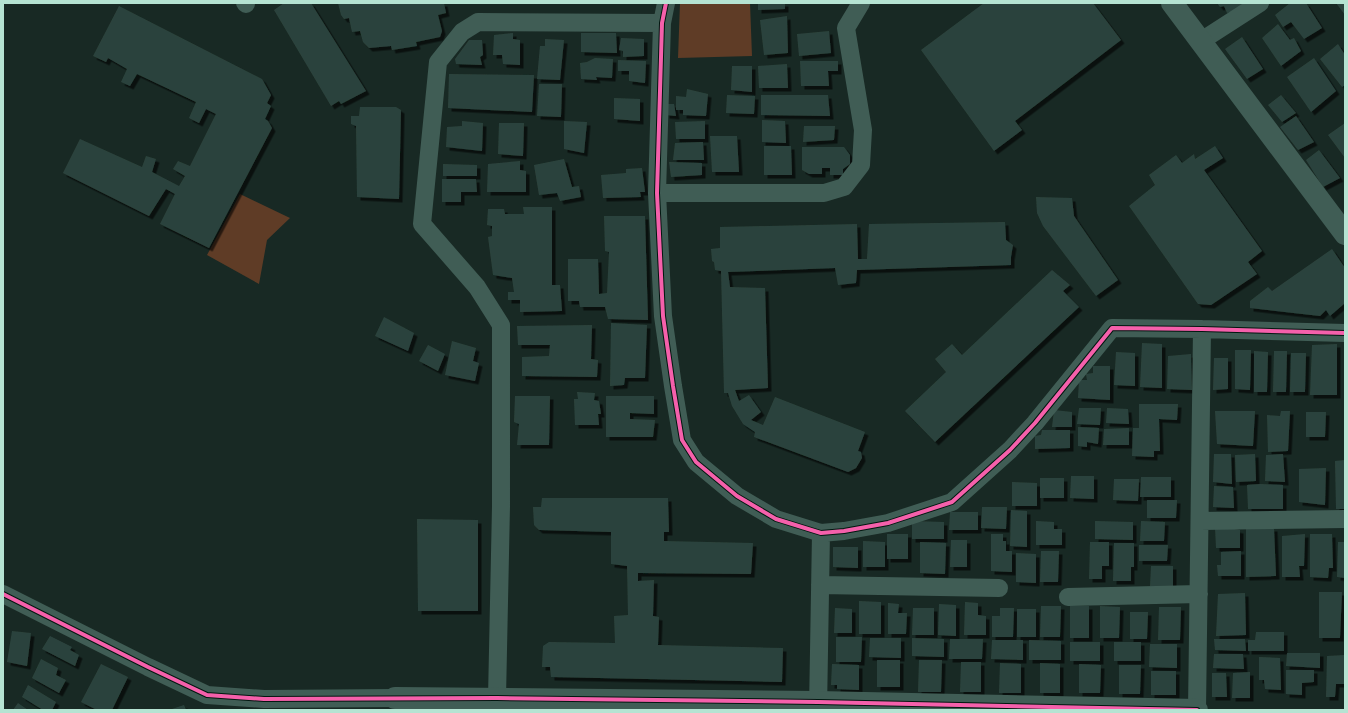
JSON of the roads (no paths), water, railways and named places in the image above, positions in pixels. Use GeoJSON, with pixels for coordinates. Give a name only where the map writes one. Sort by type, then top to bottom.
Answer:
{"type":"FeatureCollection","features":[{"type":"Feature","properties":{"kind":"street"},"geometry":{"type":"LineString","coordinates":[[666,3],[662,23],[658,193],[663,316],[682,440],[696,462],[737,496],[776,519],[822,533],[844,531],[888,523],[952,502],[1010,450],[1035,423],[1112,328],[1345,333]]}},
{"type":"Feature","properties":{"kind":"street"},"geometry":{"type":"LineString","coordinates":[[658,193],[824,193],[844,186],[861,164],[863,130],[846,28],[861,3]]}},
{"type":"Feature","properties":{"kind":"street"},"geometry":{"type":"LineString","coordinates":[[1172,3],[1345,234]]}},
{"type":"Feature","properties":{"kind":"street"},"geometry":{"type":"LineString","coordinates":[[1201,41],[1260,3]]}},
{"type":"Feature","properties":{"kind":"street"},"geometry":{"type":"LineString","coordinates":[[497,698],[501,498],[501,325],[477,287],[422,224],[438,62],[462,32],[478,22],[662,23]]}},
{"type":"Feature","properties":{"kind":"street"},"geometry":{"type":"LineString","coordinates":[[3,594],[207,695],[264,700],[497,698],[818,706],[1197,710],[1202,329]]}},
{"type":"Feature","properties":{"kind":"street"},"geometry":{"type":"LineString","coordinates":[[1200,521],[1345,519]]}},
{"type":"Feature","properties":{"kind":"street"},"geometry":{"type":"LineString","coordinates":[[818,706],[822,533]]}},
{"type":"Feature","properties":{"kind":"street"},"geometry":{"type":"LineString","coordinates":[[820,585],[999,588]]}},
{"type":"Feature","properties":{"kind":"street"},"geometry":{"type":"LineString","coordinates":[[1068,597],[1199,594]]}}]}
